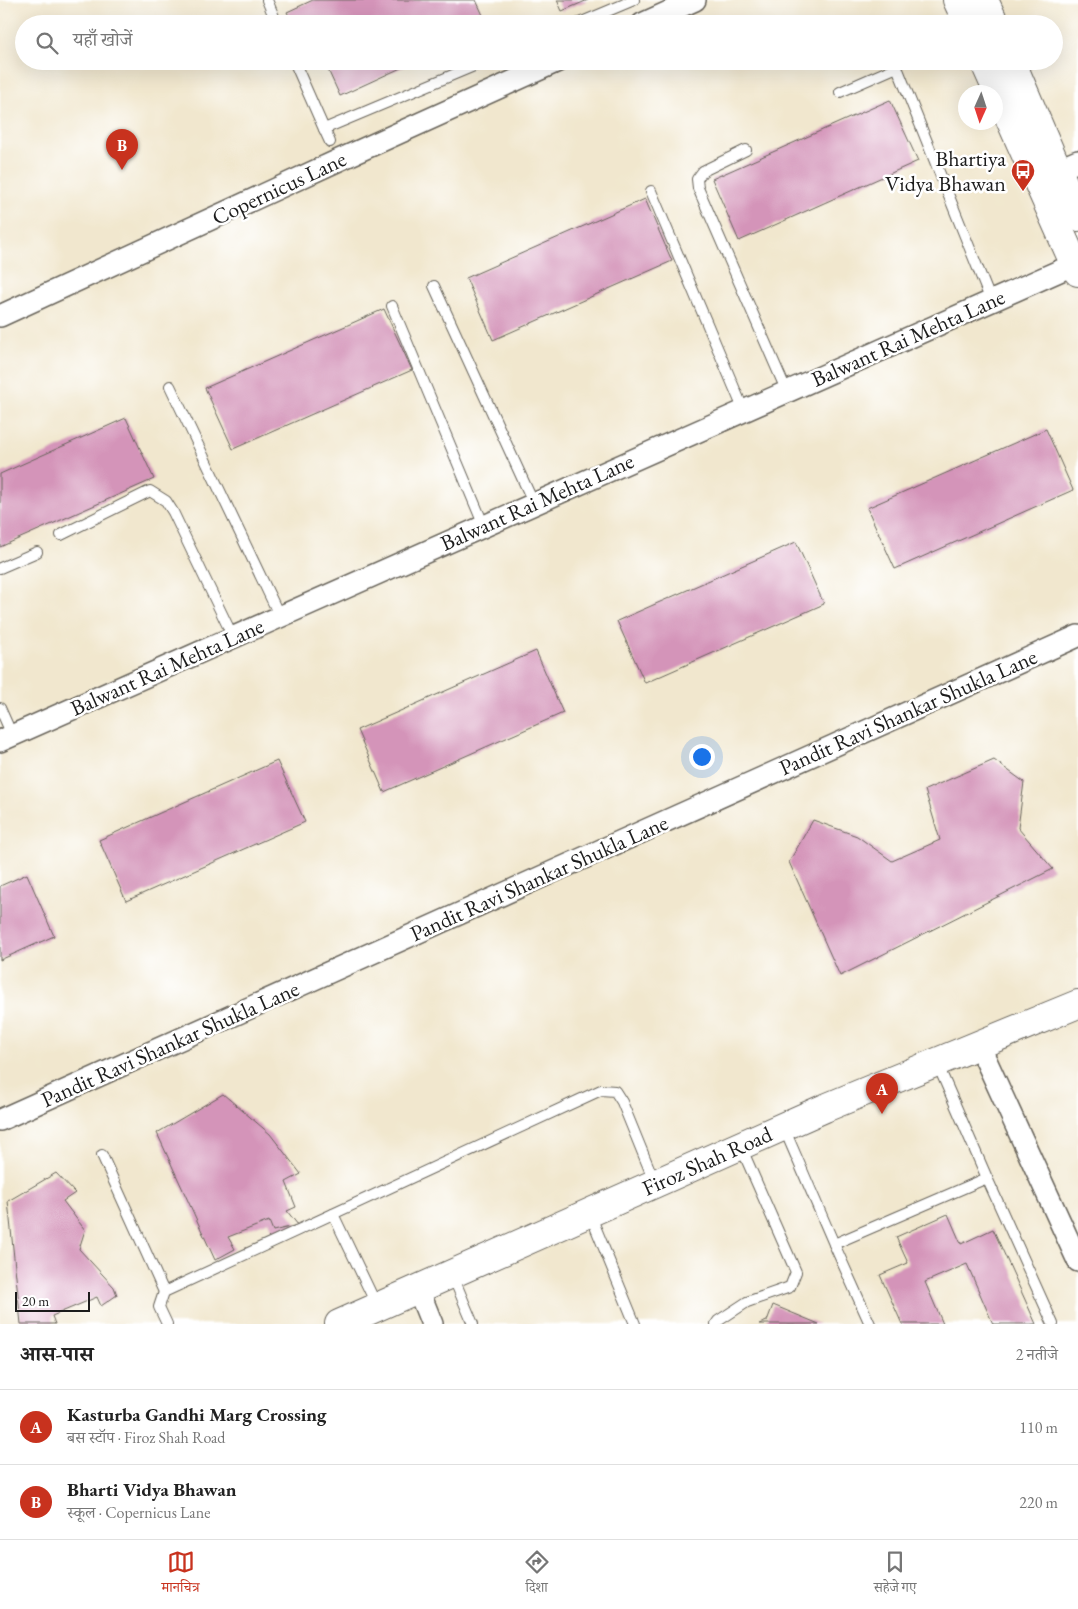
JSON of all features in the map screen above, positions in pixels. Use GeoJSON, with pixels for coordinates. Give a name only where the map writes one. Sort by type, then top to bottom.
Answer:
{"type":"FeatureCollection","features":[{"type":"Feature","properties":{"kind":"main road"},"geometry":{"type":"LineString","coordinates":[[957,0],[964,15]]}},
{"type":"Feature","properties":{"kind":"main road"},"geometry":{"type":"LineString","coordinates":[[984,0],[990,15]]}},
{"type":"Feature","properties":{"kind":"main road"},"geometry":{"type":"LineString","coordinates":[[988,70],[1076,268]]}},
{"type":"Feature","properties":{"kind":"main road"},"geometry":{"type":"LineString","coordinates":[[1016,70],[1068,165],[1078,217]]}},
{"type":"Feature","properties":{"kind":"main road","name":"Firoz Shah Road"},"geometry":{"type":"LineString","coordinates":[[339,1324],[784,1126],[1078,1004]]}},
{"type":"Feature","properties":{"kind":"street"},"geometry":{"type":"LineString","coordinates":[[662,15],[695,0]]}},
{"type":"Feature","properties":{"kind":"street","name":"Copernicus Lane"},"geometry":{"type":"LineString","coordinates":[[0,316],[538,70]]}},
{"type":"Feature","properties":{"kind":"street","name":"Balwant Rai Mehta Lane"},"geometry":{"type":"LineString","coordinates":[[6,738],[991,301],[1076,268]]}},
{"type":"Feature","properties":{"kind":"street","name":"Pandit Ravi Shankar Shukla Lane"},"geometry":{"type":"LineString","coordinates":[[0,1120],[1078,636]]}},
{"type":"Feature","properties":{"kind":"street"},"geometry":{"type":"LineString","coordinates":[[979,1044],[1070,1222],[1078,1261]]}},
{"type":"Feature","properties":{"kind":"street"},"geometry":{"type":"LineString","coordinates":[[418,1289],[432,1324]]}},
{"type":"Feature","properties":{"kind":"lane"},"geometry":{"type":"LineString","coordinates":[[267,0],[273,15]]}},
{"type":"Feature","properties":{"kind":"lane"},"geometry":{"type":"LineString","coordinates":[[598,15],[634,0]]}},
{"type":"Feature","properties":{"kind":"lane"},"geometry":{"type":"LineString","coordinates":[[298,70],[330,142]]}},
{"type":"Feature","properties":{"kind":"lane"},"geometry":{"type":"LineString","coordinates":[[324,129],[465,70]]}},
{"type":"Feature","properties":{"kind":"lane"},"geometry":{"type":"LineString","coordinates":[[840,92],[888,70]]}},
{"type":"Feature","properties":{"kind":"lane"},"geometry":{"type":"LineString","coordinates":[[899,70],[991,301]]}},
{"type":"Feature","properties":{"kind":"lane"},"geometry":{"type":"LineString","coordinates":[[746,150],[703,171],[697,179],[698,188],[787,392]]}},
{"type":"Feature","properties":{"kind":"lane"},"geometry":{"type":"LineString","coordinates":[[651,191],[744,411]]}},
{"type":"Feature","properties":{"kind":"lane"},"geometry":{"type":"LineString","coordinates":[[434,286],[534,504]]}},
{"type":"Feature","properties":{"kind":"lane"},"geometry":{"type":"LineString","coordinates":[[392,306],[484,526]]}},
{"type":"Feature","properties":{"kind":"lane"},"geometry":{"type":"LineString","coordinates":[[170,386],[280,617]]}},
{"type":"Feature","properties":{"kind":"lane"},"geometry":{"type":"LineString","coordinates":[[61,535],[150,491],[166,501],[173,512],[233,637]]}},
{"type":"Feature","properties":{"kind":"lane"},"geometry":{"type":"LineString","coordinates":[[0,568],[37,552]]}},
{"type":"Feature","properties":{"kind":"lane"},"geometry":{"type":"LineString","coordinates":[[0,708],[6,738]]}},
{"type":"Feature","properties":{"kind":"lane"},"geometry":{"type":"LineString","coordinates":[[937,1062],[986,1178],[1054,1324]]}},
{"type":"Feature","properties":{"kind":"lane"},"geometry":{"type":"LineString","coordinates":[[164,1292],[601,1090],[615,1090],[622,1102],[655,1184]]}},
{"type":"Feature","properties":{"kind":"lane"},"geometry":{"type":"LineString","coordinates":[[784,1126],[870,1324]]}},
{"type":"Feature","properties":{"kind":"lane"},"geometry":{"type":"LineString","coordinates":[[716,1324],[747,1302],[790,1287],[796,1272],[740,1146]]}},
{"type":"Feature","properties":{"kind":"lane"},"geometry":{"type":"LineString","coordinates":[[102,1155],[164,1292],[159,1307],[167,1324]]}},
{"type":"Feature","properties":{"kind":"lane"},"geometry":{"type":"LineString","coordinates":[[834,1244],[986,1178]]}},
{"type":"Feature","properties":{"kind":"lane"},"geometry":{"type":"LineString","coordinates":[[589,1213],[635,1324]]}},
{"type":"Feature","properties":{"kind":"lane"},"geometry":{"type":"LineString","coordinates":[[334,1214],[378,1307]]}},
{"type":"Feature","properties":{"kind":"lane"},"geometry":{"type":"LineString","coordinates":[[452,1274],[472,1324]]}},
{"type":"Feature","properties":{"kind":"building"},"geometry":{"type":"Polygon","coordinates":[[[313,0],[476,0],[483,15],[288,15],[287,12],[313,0]]]}},
{"type":"Feature","properties":{"kind":"building"},"geometry":{"type":"Polygon","coordinates":[[[557,0],[588,0],[562,11],[557,0]]]}},
{"type":"Feature","properties":{"kind":"building"},"geometry":{"type":"Polygon","coordinates":[[[328,70],[396,70],[340,96],[328,70]]]}},
{"type":"Feature","properties":{"kind":"building"},"geometry":{"type":"Polygon","coordinates":[[[890,100],[918,161],[739,241],[712,179],[890,100]]]}},
{"type":"Feature","properties":{"kind":"building"},"geometry":{"type":"Polygon","coordinates":[[[645,199],[672,261],[493,340],[466,278],[645,199]]]}},
{"type":"Feature","properties":{"kind":"building"},"geometry":{"type":"Polygon","coordinates":[[[384,309],[412,370],[233,449],[205,388],[384,309]]]}},
{"type":"Feature","properties":{"kind":"building"},"geometry":{"type":"Polygon","coordinates":[[[126,418],[154,479],[0,547],[0,474],[126,418]]]}},
{"type":"Feature","properties":{"kind":"building"},"geometry":{"type":"Polygon","coordinates":[[[1046,429],[1073,490],[895,569],[867,508],[1046,429]]]}},
{"type":"Feature","properties":{"kind":"building"},"geometry":{"type":"Polygon","coordinates":[[[796,542],[824,604],[645,683],[617,621],[796,542]]]}},
{"type":"Feature","properties":{"kind":"building"},"geometry":{"type":"Polygon","coordinates":[[[536,651],[563,713],[384,792],[357,730],[536,651]]]}},
{"type":"Feature","properties":{"kind":"building"},"geometry":{"type":"Polygon","coordinates":[[[994,760],[1024,782],[1018,828],[1053,869],[840,976],[789,862],[813,820],[857,836],[892,861],[940,840],[925,790],[994,760]]]}},
{"type":"Feature","properties":{"kind":"building"},"geometry":{"type":"Polygon","coordinates":[[[277,761],[305,822],[126,901],[99,840],[277,761]]]}},
{"type":"Feature","properties":{"kind":"building"},"geometry":{"type":"Polygon","coordinates":[[[27,874],[54,936],[0,960],[0,886],[27,874]]]}},
{"type":"Feature","properties":{"kind":"building"},"geometry":{"type":"Polygon","coordinates":[[[223,1094],[270,1134],[301,1174],[286,1182],[296,1207],[287,1211],[298,1225],[273,1231],[269,1221],[228,1237],[235,1249],[215,1260],[157,1133],[223,1094]]]}},
{"type":"Feature","properties":{"kind":"building"},"geometry":{"type":"Polygon","coordinates":[[[56,1173],[75,1193],[63,1201],[85,1230],[79,1249],[114,1287],[117,1295],[101,1306],[97,1297],[52,1316],[55,1324],[21,1324],[8,1201],[56,1173]]]}},
{"type":"Feature","properties":{"kind":"building"},"geometry":{"type":"Polygon","coordinates":[[[948,1214],[961,1244],[993,1229],[1036,1324],[993,1324],[967,1264],[925,1282],[943,1324],[902,1324],[880,1275],[908,1263],[896,1237],[948,1214]]]}},
{"type":"Feature","properties":{"kind":"building"},"geometry":{"type":"Polygon","coordinates":[[[773,1305],[819,1324],[759,1324],[767,1321],[773,1305]]]}},
{"type":"Feature","properties":{"kind":"place","name":"Bharti Vidya Bhawan"},"geometry":{"type":"Point","coordinates":[122,170]}},
{"type":"Feature","properties":{"kind":"place","name":"Bhartiya Vidya Bhawan"},"geometry":{"type":"Point","coordinates":[1023,192]}},
{"type":"Feature","properties":{"kind":"place","name":"Kasturba Gandhi Marg Crossing"},"geometry":{"type":"Point","coordinates":[882,1114]}}]}
